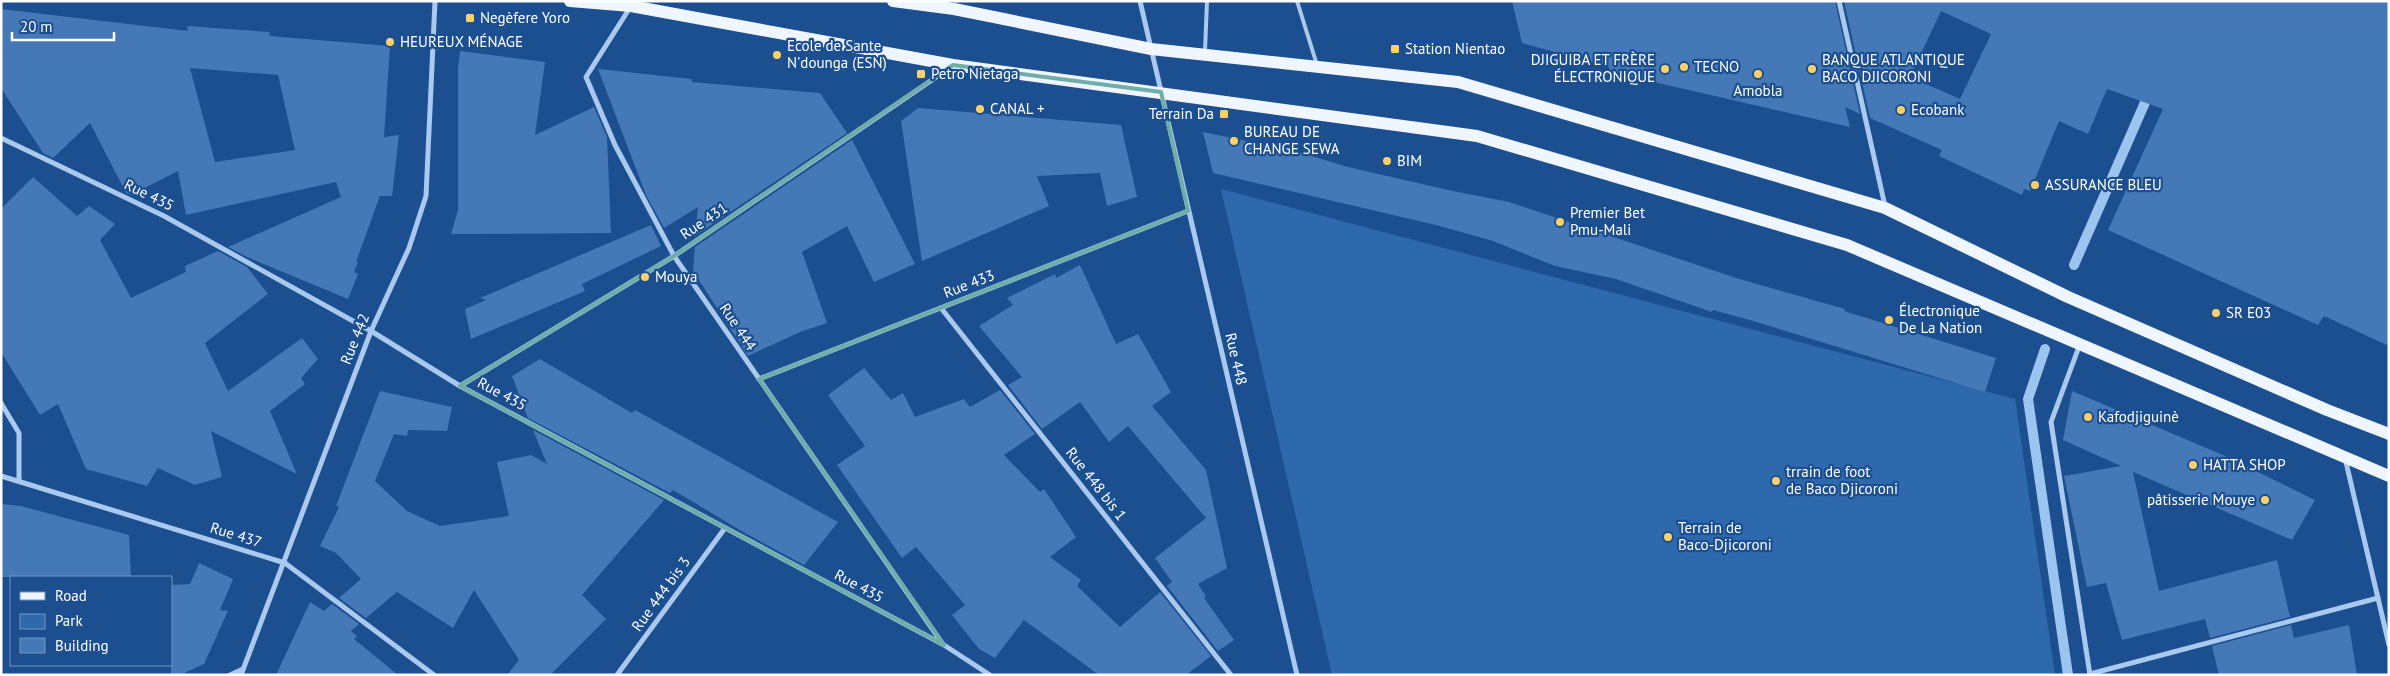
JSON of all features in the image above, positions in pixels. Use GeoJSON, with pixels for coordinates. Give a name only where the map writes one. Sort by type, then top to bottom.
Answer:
{"type":"FeatureCollection","features":[{"type":"Feature","properties":{"kind":"main road"},"geometry":{"type":"LineString","coordinates":[[570,1],[631,6],[953,65],[1478,136],[1846,245],[2389,476]]}},
{"type":"Feature","properties":{"kind":"main road"},"geometry":{"type":"LineString","coordinates":[[893,1],[954,9],[1151,49],[1458,82],[1885,208],[2068,297],[2327,410],[2389,434]]}},
{"type":"Feature","properties":{"kind":"street","name":"Rue 442"},"geometry":{"type":"LineString","coordinates":[[241,675],[285,563],[371,331],[409,248],[426,196],[435,1]]}},
{"type":"Feature","properties":{"kind":"street","name":"Rue 448"},"geometry":{"type":"LineString","coordinates":[[1140,1],[1297,675]]}},
{"type":"Feature","properties":{"kind":"street"},"geometry":{"type":"LineString","coordinates":[[1838,1],[1885,208]]}},
{"type":"Feature","properties":{"kind":"street","name":"Rue 444"},"geometry":{"type":"LineString","coordinates":[[631,6],[586,77],[615,145],[674,256],[944,646]]}},
{"type":"Feature","properties":{"kind":"street","name":"Rue 431"},"geometry":{"type":"LineString","coordinates":[[460,386],[674,256],[953,65]]}},
{"type":"Feature","properties":{"kind":"street","name":"Rue 435"},"geometry":{"type":"LineString","coordinates":[[1,138],[164,216],[371,331],[460,386],[944,646],[990,675]]}},
{"type":"Feature","properties":{"kind":"street","name":"Rue 433"},"geometry":{"type":"LineString","coordinates":[[759,380],[1188,211]]}},
{"type":"Feature","properties":{"kind":"street","name":"Rue 448 bis 1"},"geometry":{"type":"LineString","coordinates":[[941,308],[1231,675]]}},
{"type":"Feature","properties":{"kind":"street"},"geometry":{"type":"LineString","coordinates":[[2080,344],[2051,422],[2090,674],[2378,598]]}},
{"type":"Feature","properties":{"kind":"street"},"geometry":{"type":"LineString","coordinates":[[1,403],[19,433],[19,481]]}},
{"type":"Feature","properties":{"kind":"street"},"geometry":{"type":"LineString","coordinates":[[2345,456],[2389,645]]}},
{"type":"Feature","properties":{"kind":"street","name":"Rue 437"},"geometry":{"type":"LineString","coordinates":[[1,476],[285,563],[434,675]]}},
{"type":"Feature","properties":{"kind":"street","name":"Rue 444 bis 3"},"geometry":{"type":"LineString","coordinates":[[617,675],[725,528]]}},
{"type":"Feature","properties":{"kind":"street"},"geometry":{"type":"LineString","coordinates":[[230,675],[244,669]]}},
{"type":"Feature","properties":{"kind":"lane"},"geometry":{"type":"LineString","coordinates":[[1205,55],[1207,1]]}},
{"type":"Feature","properties":{"kind":"lane"},"geometry":{"type":"LineString","coordinates":[[1297,1],[1318,67]]}},
{"type":"Feature","properties":{"kind":"highlighted area"},"geometry":{"type":"Polygon","coordinates":[[[953,65],[1161,92],[1188,211],[759,379],[944,645],[460,386],[674,256],[953,65]]]}},
{"type":"Feature","properties":{"kind":"green space","name":"Terrain de Baco-Djicoroni"},"geometry":{"type":"Polygon","coordinates":[[[1221,189],[2015,399],[2055,675],[1332,675],[1221,189]]]}},
{"type":"Feature","properties":{"kind":"building"},"geometry":{"type":"Polygon","coordinates":[[[1512,1],[1835,1],[1860,114],[1845,107],[1850,127],[1610,72],[1609,67],[1522,43],[1512,1]]]}},
{"type":"Feature","properties":{"kind":"building"},"geometry":{"type":"Polygon","coordinates":[[[1844,1],[2389,1],[2389,346],[2324,316],[2318,325],[2108,230],[2163,109],[2107,89],[2088,134],[2059,121],[2030,191],[2024,189],[2022,195],[1939,156],[1942,150],[1870,118],[1844,1]],[[1941,11],[1910,77],[1960,99],[1991,34],[1941,11]]]}},
{"type":"Feature","properties":{"kind":"building"},"geometry":{"type":"Polygon","coordinates":[[[1,9],[188,31],[187,26],[269,32],[270,36],[390,46],[384,137],[399,135],[392,196],[380,196],[356,262],[358,262],[354,272],[358,274],[348,299],[247,257],[228,247],[341,197],[336,182],[186,215],[178,171],[131,195],[126,193],[90,123],[53,158],[43,153],[1,88],[1,9]],[[190,68],[215,162],[295,150],[278,75],[190,68]]]}},
{"type":"Feature","properties":{"kind":"building"},"geometry":{"type":"Polygon","coordinates":[[[460,51],[545,62],[535,135],[594,107],[607,137],[611,233],[451,234],[458,210],[458,68],[460,51]]]}},
{"type":"Feature","properties":{"kind":"building"},"geometry":{"type":"Polygon","coordinates":[[[598,69],[692,79],[692,82],[820,93],[847,133],[695,236],[698,207],[664,228],[646,195],[598,69]]]}},
{"type":"Feature","properties":{"kind":"building"},"geometry":{"type":"Polygon","coordinates":[[[918,108],[1121,125],[1137,197],[1107,206],[1100,173],[1037,176],[1049,206],[922,261],[901,121],[918,108]]]}},
{"type":"Feature","properties":{"kind":"building"},"geometry":{"type":"Polygon","coordinates":[[[1203,132],[1295,151],[1348,167],[1509,202],[1736,278],[1845,309],[1844,311],[1996,358],[1985,392],[1753,321],[1713,310],[1712,312],[1616,279],[1555,266],[1493,241],[1436,225],[1213,173],[1203,132]]]}},
{"type":"Feature","properties":{"kind":"building"},"geometry":{"type":"Polygon","coordinates":[[[852,140],[915,264],[874,282],[847,226],[802,252],[827,323],[800,332],[748,356],[693,271],[695,247],[852,140]]]}},
{"type":"Feature","properties":{"kind":"building"},"geometry":{"type":"Polygon","coordinates":[[[33,177],[77,216],[89,206],[115,224],[100,240],[131,298],[186,272],[185,266],[218,251],[247,267],[268,294],[205,343],[228,391],[302,338],[318,359],[301,378],[305,384],[270,411],[297,474],[211,431],[222,477],[195,485],[158,468],[147,486],[86,469],[58,404],[40,415],[1,352],[1,209],[33,177]]]}},
{"type":"Feature","properties":{"kind":"building"},"geometry":{"type":"Polygon","coordinates":[[[651,225],[661,246],[582,284],[585,291],[471,339],[465,309],[486,300],[480,298],[651,225]]]}},
{"type":"Feature","properties":{"kind":"building"},"geometry":{"type":"Polygon","coordinates":[[[1080,265],[1116,344],[1138,334],[1171,392],[1152,406],[1206,470],[1227,568],[1198,584],[1206,596],[1204,598],[1234,640],[1218,651],[1167,586],[1172,582],[1155,558],[1206,518],[1128,426],[1109,442],[1080,402],[1042,429],[1008,385],[1022,377],[979,326],[1013,305],[1007,298],[1055,274],[1056,278],[1080,265]]]}},
{"type":"Feature","properties":{"kind":"building"},"geometry":{"type":"Polygon","coordinates":[[[540,359],[632,413],[635,410],[838,522],[804,565],[745,533],[673,490],[670,493],[528,418],[512,376],[540,359]]]}},
{"type":"Feature","properties":{"kind":"building"},"geometry":{"type":"Polygon","coordinates":[[[864,368],[891,400],[903,393],[915,417],[964,399],[970,407],[1000,390],[1035,434],[1004,455],[1040,492],[1044,489],[1076,537],[1050,557],[1081,580],[1077,586],[1120,627],[1160,592],[1211,656],[1186,675],[1099,675],[1024,620],[995,658],[979,649],[952,615],[965,605],[916,547],[902,558],[837,465],[865,446],[828,395],[864,368]]]}},
{"type":"Feature","properties":{"kind":"building"},"geometry":{"type":"Polygon","coordinates":[[[380,391],[452,407],[447,431],[408,430],[407,436],[394,434],[375,481],[407,511],[440,526],[509,516],[497,462],[531,455],[547,464],[533,430],[664,500],[582,595],[606,619],[550,675],[507,675],[519,660],[474,590],[453,628],[397,592],[366,618],[339,598],[361,579],[336,553],[320,546],[339,507],[336,506],[380,391]]]}},
{"type":"Feature","properties":{"kind":"building"},"geometry":{"type":"Polygon","coordinates":[[[2072,391],[2223,455],[2315,500],[2292,540],[2133,472],[2159,591],[2277,560],[2290,617],[2210,638],[2205,619],[2122,640],[2106,583],[2087,587],[2064,476],[2121,466],[2063,440],[2072,391]]]}},
{"type":"Feature","properties":{"kind":"building"},"geometry":{"type":"Polygon","coordinates":[[[1,504],[21,506],[129,535],[131,576],[1,577],[1,504]]]}},
{"type":"Feature","properties":{"kind":"building"},"geometry":{"type":"Polygon","coordinates":[[[199,563],[233,579],[220,610],[228,611],[204,664],[180,675],[171,675],[172,585],[190,584],[199,563]]]}},
{"type":"Feature","properties":{"kind":"building"},"geometry":{"type":"Polygon","coordinates":[[[310,602],[324,611],[332,604],[359,624],[351,631],[357,636],[354,639],[398,675],[276,675],[310,602]]]}},
{"type":"Feature","properties":{"kind":"building"},"geometry":{"type":"Polygon","coordinates":[[[2291,625],[2294,638],[2349,625],[2357,675],[2219,675],[2212,646],[2291,625]]]}},
{"type":"Feature","properties":{"kind":"waterway"},"geometry":{"type":"LineString","coordinates":[[2074,265],[2150,91]]}},
{"type":"Feature","properties":{"kind":"waterway"},"geometry":{"type":"LineString","coordinates":[[2045,349],[2028,399],[2068,675]]}},
{"type":"Feature","properties":{"kind":"place","name":"Negèfere Yoro"},"geometry":{"type":"Point","coordinates":[470,18]}},
{"type":"Feature","properties":{"kind":"place","name":"HEUREUX MÉNAGE"},"geometry":{"type":"Point","coordinates":[390,42]}},
{"type":"Feature","properties":{"kind":"place","name":"Station Nientao"},"geometry":{"type":"Point","coordinates":[1395,49]}},
{"type":"Feature","properties":{"kind":"place","name":"Ecole de Sante N'dounga (ESN)"},"geometry":{"type":"Point","coordinates":[777,55]}},
{"type":"Feature","properties":{"kind":"place","name":"TECNO"},"geometry":{"type":"Point","coordinates":[1684,67]}},
{"type":"Feature","properties":{"kind":"place","name":"DJIGUIBA ET FRÈRE ÉLECTRONIQUE"},"geometry":{"type":"Point","coordinates":[1665,69]}},
{"type":"Feature","properties":{"kind":"place","name":"BANQUE ATLANTIQUE BACO DJICORONI"},"geometry":{"type":"Point","coordinates":[1812,69]}},
{"type":"Feature","properties":{"kind":"place","name":"Petro Nietaga"},"geometry":{"type":"Point","coordinates":[921,74]}},
{"type":"Feature","properties":{"kind":"place","name":"Amobla"},"geometry":{"type":"Point","coordinates":[1758,74]}},
{"type":"Feature","properties":{"kind":"place","name":"CANAL +"},"geometry":{"type":"Point","coordinates":[980,109]}},
{"type":"Feature","properties":{"kind":"place","name":"Ecobank"},"geometry":{"type":"Point","coordinates":[1901,110]}},
{"type":"Feature","properties":{"kind":"place","name":"Terrain Da"},"geometry":{"type":"Point","coordinates":[1224,114]}},
{"type":"Feature","properties":{"kind":"place","name":"BUREAU DE CHANGE SEWA"},"geometry":{"type":"Point","coordinates":[1234,141]}},
{"type":"Feature","properties":{"kind":"place","name":"BIM"},"geometry":{"type":"Point","coordinates":[1387,161]}},
{"type":"Feature","properties":{"kind":"place","name":"ASSURANCE BLEU"},"geometry":{"type":"Point","coordinates":[2035,185]}},
{"type":"Feature","properties":{"kind":"place","name":"Premier Bet Pmu-Mali"},"geometry":{"type":"Point","coordinates":[1560,222]}},
{"type":"Feature","properties":{"kind":"place","name":"Mouya"},"geometry":{"type":"Point","coordinates":[645,277]}},
{"type":"Feature","properties":{"kind":"place","name":"SR E03"},"geometry":{"type":"Point","coordinates":[2216,313]}},
{"type":"Feature","properties":{"kind":"place","name":"Électronique De La Nation"},"geometry":{"type":"Point","coordinates":[1889,320]}},
{"type":"Feature","properties":{"kind":"place","name":"Kafodjiguinè"},"geometry":{"type":"Point","coordinates":[2088,417]}},
{"type":"Feature","properties":{"kind":"place","name":"HATTA SHOP"},"geometry":{"type":"Point","coordinates":[2193,465]}},
{"type":"Feature","properties":{"kind":"place","name":"trrain de foot de Baco Djicoroni"},"geometry":{"type":"Point","coordinates":[1776,481]}},
{"type":"Feature","properties":{"kind":"place","name":"pâtisserie Mouye"},"geometry":{"type":"Point","coordinates":[2265,500]}},
{"type":"Feature","properties":{"kind":"place","name":"Terrain de Baco-Djicoroni"},"geometry":{"type":"Point","coordinates":[1668,537]}}]}
